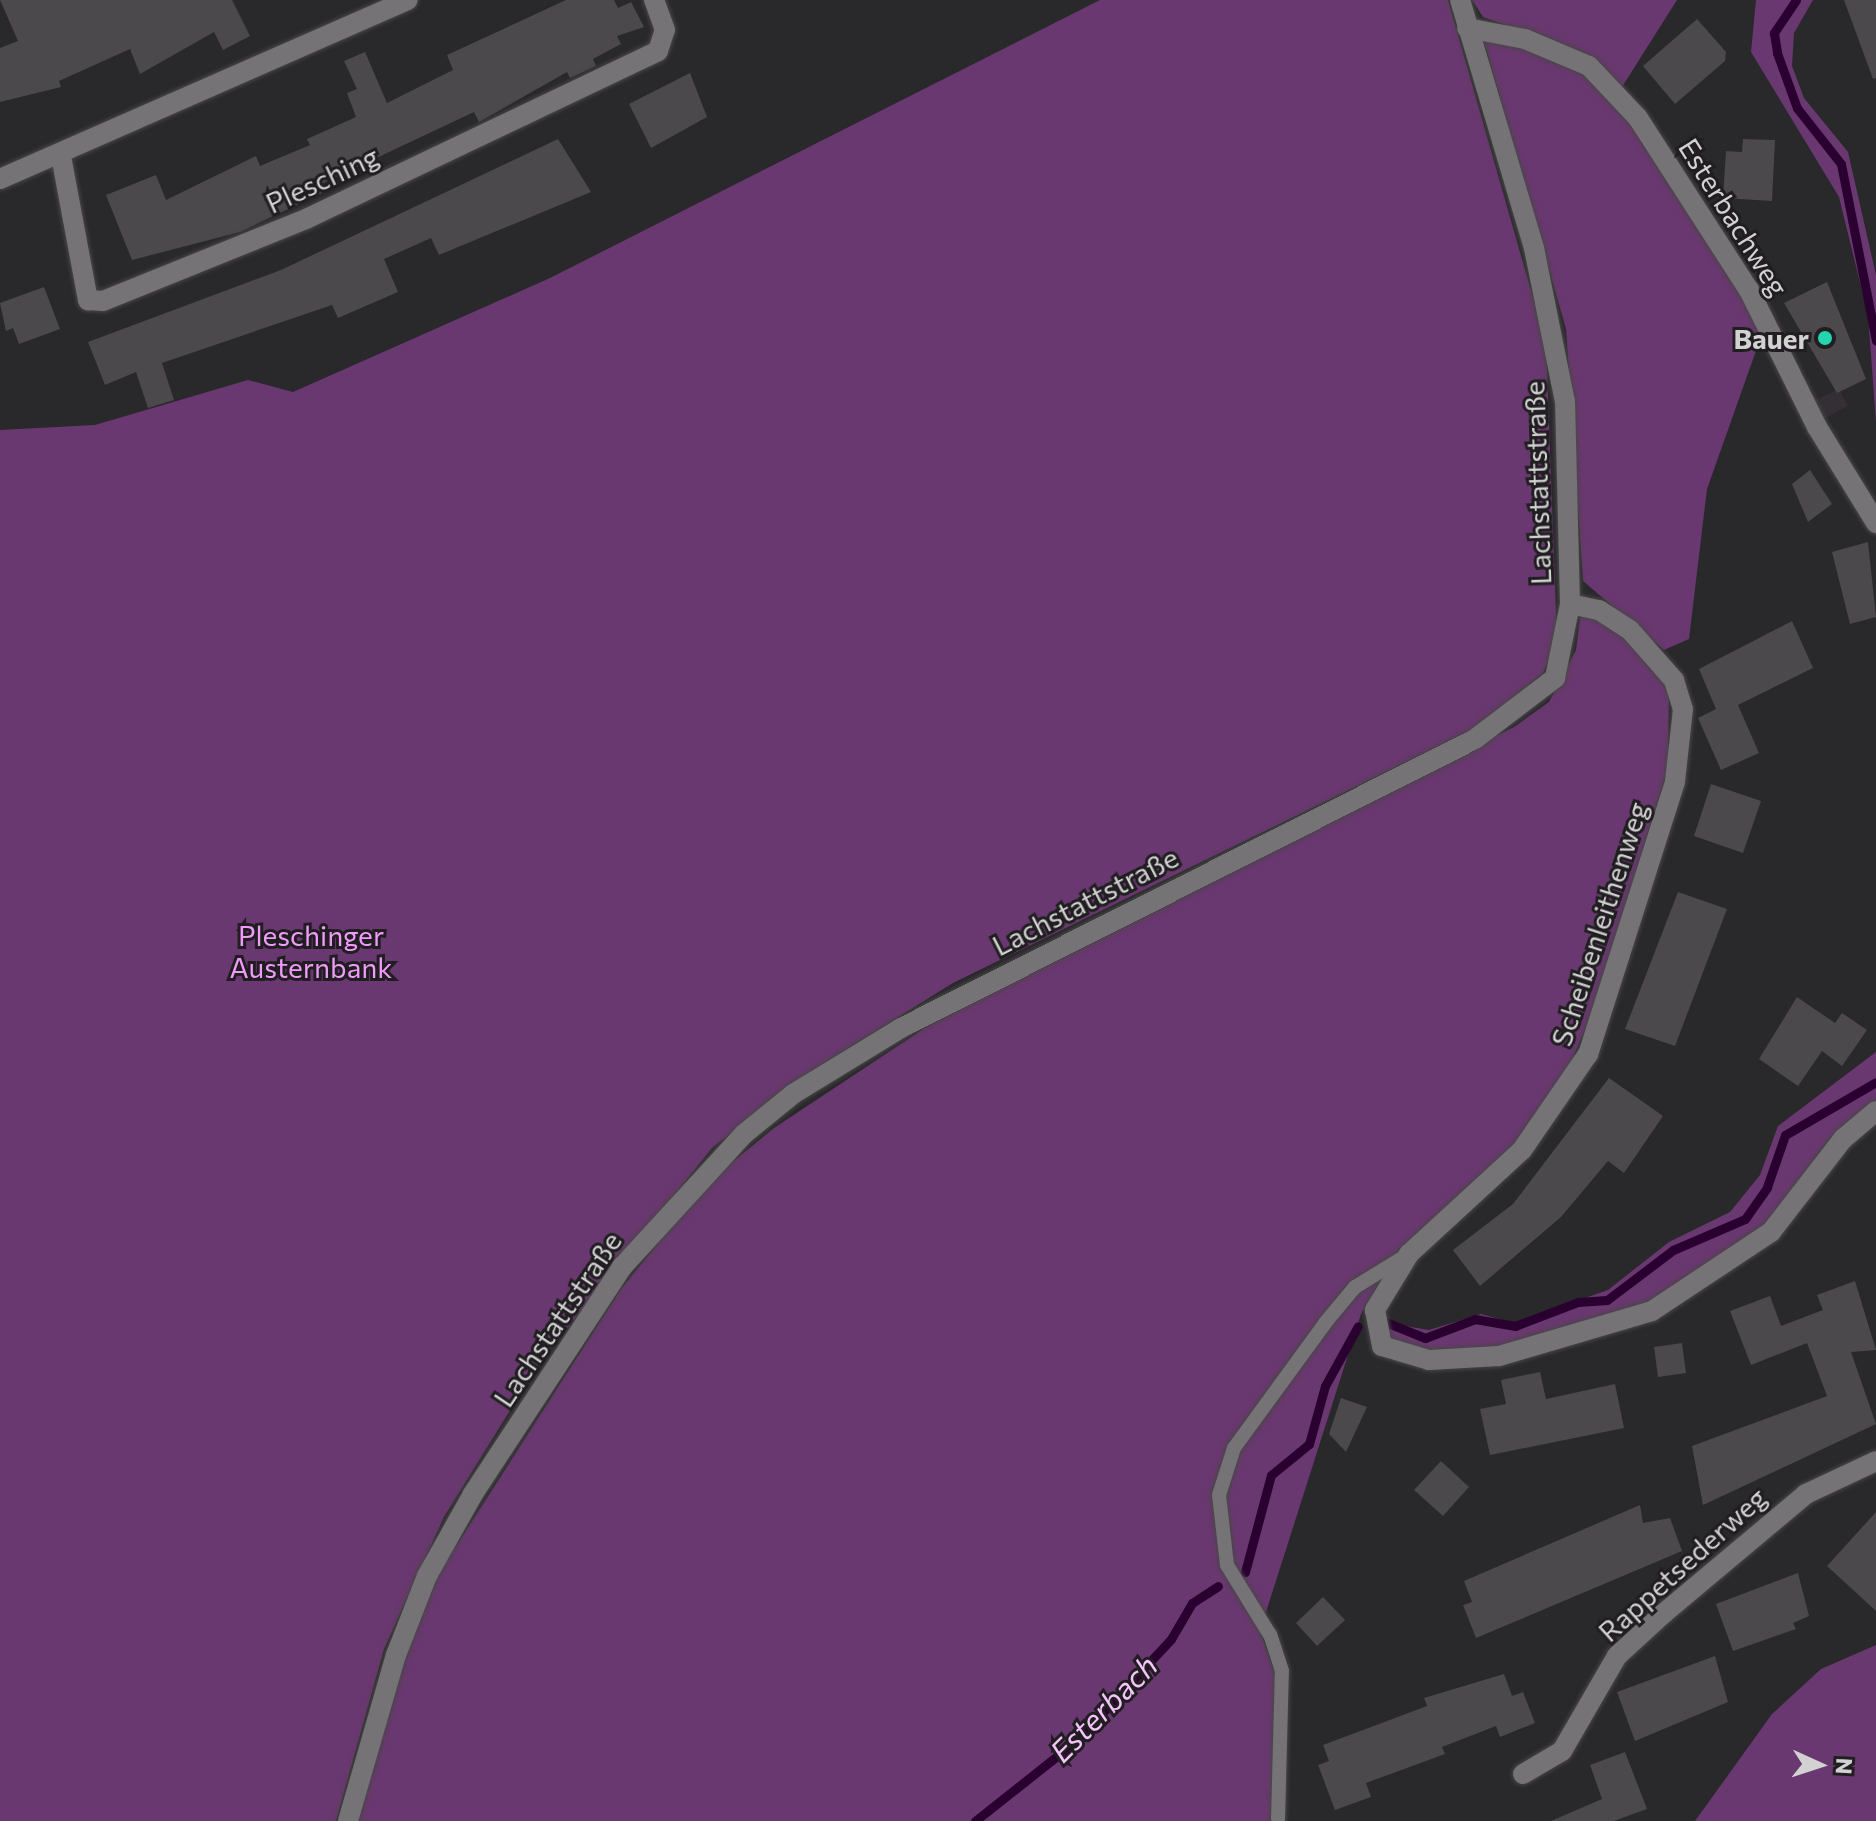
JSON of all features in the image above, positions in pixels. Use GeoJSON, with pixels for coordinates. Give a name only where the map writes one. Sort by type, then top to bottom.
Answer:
{"type":"FeatureCollection","features":[{"type":"Feature","properties":{"kind":"street"},"geometry":{"type":"LineString","coordinates":[[0,179],[61,156],[407,0]]}},
{"type":"Feature","properties":{"kind":"street","name":"Plesching"},"geometry":{"type":"LineString","coordinates":[[61,156],[88,300],[103,301],[306,219],[658,51],[665,30],[654,0]]}},
{"type":"Feature","properties":{"kind":"street","name":"Lachstattstraße"},"geometry":{"type":"LineString","coordinates":[[348,1821],[396,1655],[427,1576],[622,1267],[692,1184],[793,1094],[901,1028],[1475,739],[1555,678],[1570,604],[1565,402],[1557,344],[1460,0]]}},
{"type":"Feature","properties":{"kind":"street","name":"Esterbachweg"},"geometry":{"type":"LineString","coordinates":[[1467,28],[1525,39],[1589,66],[1638,118],[1749,290],[1817,427],[1876,523]]}},
{"type":"Feature","properties":{"kind":"street","name":"Scheibenleithenweg"},"geometry":{"type":"LineString","coordinates":[[1409,1254],[1522,1150],[1588,1054],[1675,782],[1683,709],[1674,680],[1630,630],[1599,610],[1570,604]]}},
{"type":"Feature","properties":{"kind":"street"},"geometry":{"type":"LineString","coordinates":[[1409,1254],[1375,1310],[1382,1346],[1429,1360],[1543,1347],[1652,1311],[1741,1258],[1876,1111]]}},
{"type":"Feature","properties":{"kind":"street","name":"Rappetsederweg"},"geometry":{"type":"LineString","coordinates":[[1523,1774],[1562,1751],[1617,1656],[1646,1629],[1806,1494],[1876,1461]]}},
{"type":"Feature","properties":{"kind":"lane"},"geometry":{"type":"LineString","coordinates":[[1278,1819],[1282,1671],[1270,1635],[1227,1565],[1219,1495],[1234,1448],[1325,1323],[1355,1287],[1409,1254]]}},
{"type":"Feature","properties":{"kind":"shaded area"},"geometry":{"type":"Polygon","coordinates":[[[1839,389],[1848,406],[1823,419],[1815,400],[1839,389]]]}},
{"type":"Feature","properties":{"kind":"green space","name":"Pleschinger Austernbank"},"geometry":{"type":"Polygon","coordinates":[[[1100,0],[1448,0],[1546,343],[1557,639],[1543,673],[1474,729],[953,983],[808,1073],[712,1148],[540,1362],[444,1517],[384,1649],[336,1821],[0,1821],[0,430],[95,425],[248,380],[293,392],[550,278],[1100,0]]]}},
{"type":"Feature","properties":{"kind":"green space"},"geometry":{"type":"Polygon","coordinates":[[[1472,0],[1677,0],[1622,87],[1562,45],[1483,17],[1472,0]]]}},
{"type":"Feature","properties":{"kind":"green space"},"geometry":{"type":"Polygon","coordinates":[[[1756,0],[1813,0],[1794,33],[1792,66],[1804,98],[1848,152],[1876,275],[1876,422],[1868,315],[1839,197],[1751,52],[1756,0]]]}},
{"type":"Feature","properties":{"kind":"green space"},"geometry":{"type":"Polygon","coordinates":[[[1483,38],[1574,63],[1632,122],[1763,331],[1707,489],[1689,639],[1664,650],[1583,581],[1566,329],[1483,38]]]}},
{"type":"Feature","properties":{"kind":"green space"},"geometry":{"type":"Polygon","coordinates":[[[1590,615],[1629,640],[1669,689],[1668,768],[1590,1019],[1567,1070],[1527,1131],[1394,1257],[1361,1314],[1260,1631],[1278,1683],[1271,1821],[359,1821],[395,1685],[440,1571],[621,1289],[707,1183],[774,1128],[928,1026],[1514,727],[1549,702],[1576,650],[1580,618],[1590,615]]]}},
{"type":"Feature","properties":{"kind":"green space"},"geometry":{"type":"Polygon","coordinates":[[[1876,1052],[1876,1102],[1831,1137],[1763,1227],[1695,1276],[1647,1302],[1494,1348],[1424,1350],[1391,1340],[1381,1322],[1429,1330],[1481,1314],[1514,1323],[1608,1290],[1669,1242],[1730,1212],[1760,1175],[1778,1126],[1876,1052]]]}},
{"type":"Feature","properties":{"kind":"green space"},"geometry":{"type":"Polygon","coordinates":[[[1876,1645],[1876,1821],[1695,1821],[1772,1714],[1821,1669],[1876,1645]]]}},
{"type":"Feature","properties":{"kind":"building"},"geometry":{"type":"Polygon","coordinates":[[[0,0],[232,0],[250,36],[223,50],[214,32],[140,74],[130,49],[59,81],[61,87],[0,102],[0,48],[18,41],[0,0]]]}},
{"type":"Feature","properties":{"kind":"building"},"geometry":{"type":"Polygon","coordinates":[[[566,0],[614,0],[618,8],[631,2],[644,27],[617,36],[621,44],[593,59],[596,66],[570,78],[567,72],[479,122],[474,112],[319,185],[322,193],[240,232],[132,260],[106,195],[156,175],[166,200],[256,156],[260,166],[310,145],[307,139],[356,117],[347,93],[357,89],[344,61],[365,52],[387,103],[453,70],[447,55],[566,0]]]}},
{"type":"Feature","properties":{"kind":"building"},"geometry":{"type":"Polygon","coordinates":[[[1844,0],[1876,0],[1876,78],[1873,79],[1844,0]]]}},
{"type":"Feature","properties":{"kind":"building"},"geometry":{"type":"Polygon","coordinates":[[[1697,19],[1726,52],[1725,61],[1675,104],[1643,66],[1697,19]]]}},
{"type":"Feature","properties":{"kind":"building"},"geometry":{"type":"Polygon","coordinates":[[[690,73],[707,117],[651,148],[629,104],[690,73]]]}},
{"type":"Feature","properties":{"kind":"building"},"geometry":{"type":"Polygon","coordinates":[[[558,139],[591,192],[439,255],[431,238],[384,259],[398,292],[338,318],[332,305],[162,363],[174,400],[148,408],[136,372],[105,385],[88,342],[281,270],[558,139]]]}},
{"type":"Feature","properties":{"kind":"building"},"geometry":{"type":"Polygon","coordinates":[[[1743,139],[1775,140],[1772,201],[1723,198],[1726,151],[1742,152],[1743,139]]]}},
{"type":"Feature","properties":{"kind":"building"},"geometry":{"type":"Polygon","coordinates":[[[1827,282],[1866,379],[1837,393],[1784,303],[1827,282]]]}},
{"type":"Feature","properties":{"kind":"building"},"geometry":{"type":"Polygon","coordinates":[[[44,287],[60,329],[19,344],[13,328],[6,331],[0,303],[44,287]]]}},
{"type":"Feature","properties":{"kind":"building"},"geometry":{"type":"Polygon","coordinates":[[[1810,470],[1832,504],[1808,522],[1792,484],[1810,470]]]}},
{"type":"Feature","properties":{"kind":"building"},"geometry":{"type":"Polygon","coordinates":[[[1868,542],[1876,617],[1850,624],[1832,552],[1868,542]]]}},
{"type":"Feature","properties":{"kind":"building"},"geometry":{"type":"Polygon","coordinates":[[[1792,621],[1813,668],[1738,705],[1759,753],[1721,770],[1698,718],[1716,709],[1699,669],[1792,621]]]}},
{"type":"Feature","properties":{"kind":"building"},"geometry":{"type":"Polygon","coordinates":[[[1711,784],[1761,801],[1743,853],[1694,836],[1711,784]]]}},
{"type":"Feature","properties":{"kind":"building"},"geometry":{"type":"Polygon","coordinates":[[[1678,892],[1727,909],[1675,1046],[1625,1029],[1678,892]]]}},
{"type":"Feature","properties":{"kind":"building"},"geometry":{"type":"Polygon","coordinates":[[[1797,997],[1835,1023],[1842,1013],[1867,1030],[1842,1066],[1822,1051],[1798,1086],[1759,1059],[1797,997]]]}},
{"type":"Feature","properties":{"kind":"building"},"geometry":{"type":"Polygon","coordinates":[[[1609,1078],[1663,1116],[1624,1173],[1608,1161],[1561,1217],[1480,1286],[1453,1250],[1513,1204],[1609,1078]]]}},
{"type":"Feature","properties":{"kind":"building"},"geometry":{"type":"Polygon","coordinates":[[[1855,1281],[1876,1350],[1851,1352],[1876,1424],[1703,1505],[1692,1446],[1827,1396],[1807,1343],[1751,1365],[1730,1311],[1770,1296],[1781,1326],[1823,1310],[1817,1295],[1855,1281]]]}},
{"type":"Feature","properties":{"kind":"building"},"geometry":{"type":"Polygon","coordinates":[[[1682,1343],[1686,1373],[1658,1377],[1654,1347],[1682,1343]]]}},
{"type":"Feature","properties":{"kind":"building"},"geometry":{"type":"Polygon","coordinates":[[[1540,1372],[1546,1399],[1615,1384],[1624,1428],[1490,1455],[1480,1409],[1506,1404],[1501,1380],[1540,1372]]]}},
{"type":"Feature","properties":{"kind":"building"},"geometry":{"type":"Polygon","coordinates":[[[1341,1398],[1367,1407],[1346,1452],[1329,1434],[1341,1398]]]}},
{"type":"Feature","properties":{"kind":"building"},"geometry":{"type":"Polygon","coordinates":[[[1441,1461],[1469,1487],[1443,1516],[1414,1490],[1441,1461]]]}},
{"type":"Feature","properties":{"kind":"building"},"geometry":{"type":"Polygon","coordinates":[[[1640,1505],[1643,1523],[1670,1518],[1682,1551],[1476,1638],[1463,1605],[1472,1602],[1464,1581],[1640,1505]]]}},
{"type":"Feature","properties":{"kind":"building"},"geometry":{"type":"Polygon","coordinates":[[[1876,1512],[1876,1611],[1827,1566],[1876,1512]]]}},
{"type":"Feature","properties":{"kind":"building"},"geometry":{"type":"Polygon","coordinates":[[[1798,1573],[1809,1616],[1793,1623],[1796,1629],[1733,1651],[1716,1604],[1798,1573]]]}},
{"type":"Feature","properties":{"kind":"building"},"geometry":{"type":"Polygon","coordinates":[[[1323,1597],[1345,1620],[1317,1646],[1296,1623],[1323,1597]]]}},
{"type":"Feature","properties":{"kind":"building"},"geometry":{"type":"Polygon","coordinates":[[[1715,1656],[1728,1702],[1635,1741],[1617,1692],[1715,1656]]]}},
{"type":"Feature","properties":{"kind":"building"},"geometry":{"type":"Polygon","coordinates":[[[1504,1674],[1512,1696],[1523,1692],[1535,1723],[1500,1737],[1496,1726],[1442,1747],[1445,1754],[1366,1783],[1371,1797],[1335,1810],[1318,1765],[1329,1761],[1323,1745],[1427,1706],[1424,1698],[1504,1674]]]}},
{"type":"Feature","properties":{"kind":"building"},"geometry":{"type":"Polygon","coordinates":[[[1625,1752],[1647,1809],[1614,1821],[1551,1821],[1602,1799],[1590,1765],[1625,1752]]]}},
{"type":"Feature","properties":{"kind":"waterway","name":"Esterbach"},"geometry":{"type":"LineString","coordinates":[[1796,0],[1774,33],[1777,53],[1797,108],[1841,164],[1876,341]]}},
{"type":"Feature","properties":{"kind":"waterway","name":"Esterbach"},"geometry":{"type":"LineString","coordinates":[[1388,1323],[1425,1338],[1475,1319],[1515,1326],[1578,1302],[1607,1300],[1673,1250],[1745,1219],[1767,1187],[1785,1135],[1876,1082]]}},
{"type":"Feature","properties":{"kind":"waterway","name":"Esterbach"},"geometry":{"type":"LineString","coordinates":[[1245,1572],[1271,1475],[1309,1444],[1325,1386],[1358,1326]]}},
{"type":"Feature","properties":{"kind":"waterway","name":"Esterbach"},"geometry":{"type":"LineString","coordinates":[[975,1821],[1076,1741],[1171,1639],[1192,1603],[1218,1586]]}},
{"type":"Feature","properties":{"kind":"place","name":"Bauer"},"geometry":{"type":"Point","coordinates":[1825,338]}}]}
